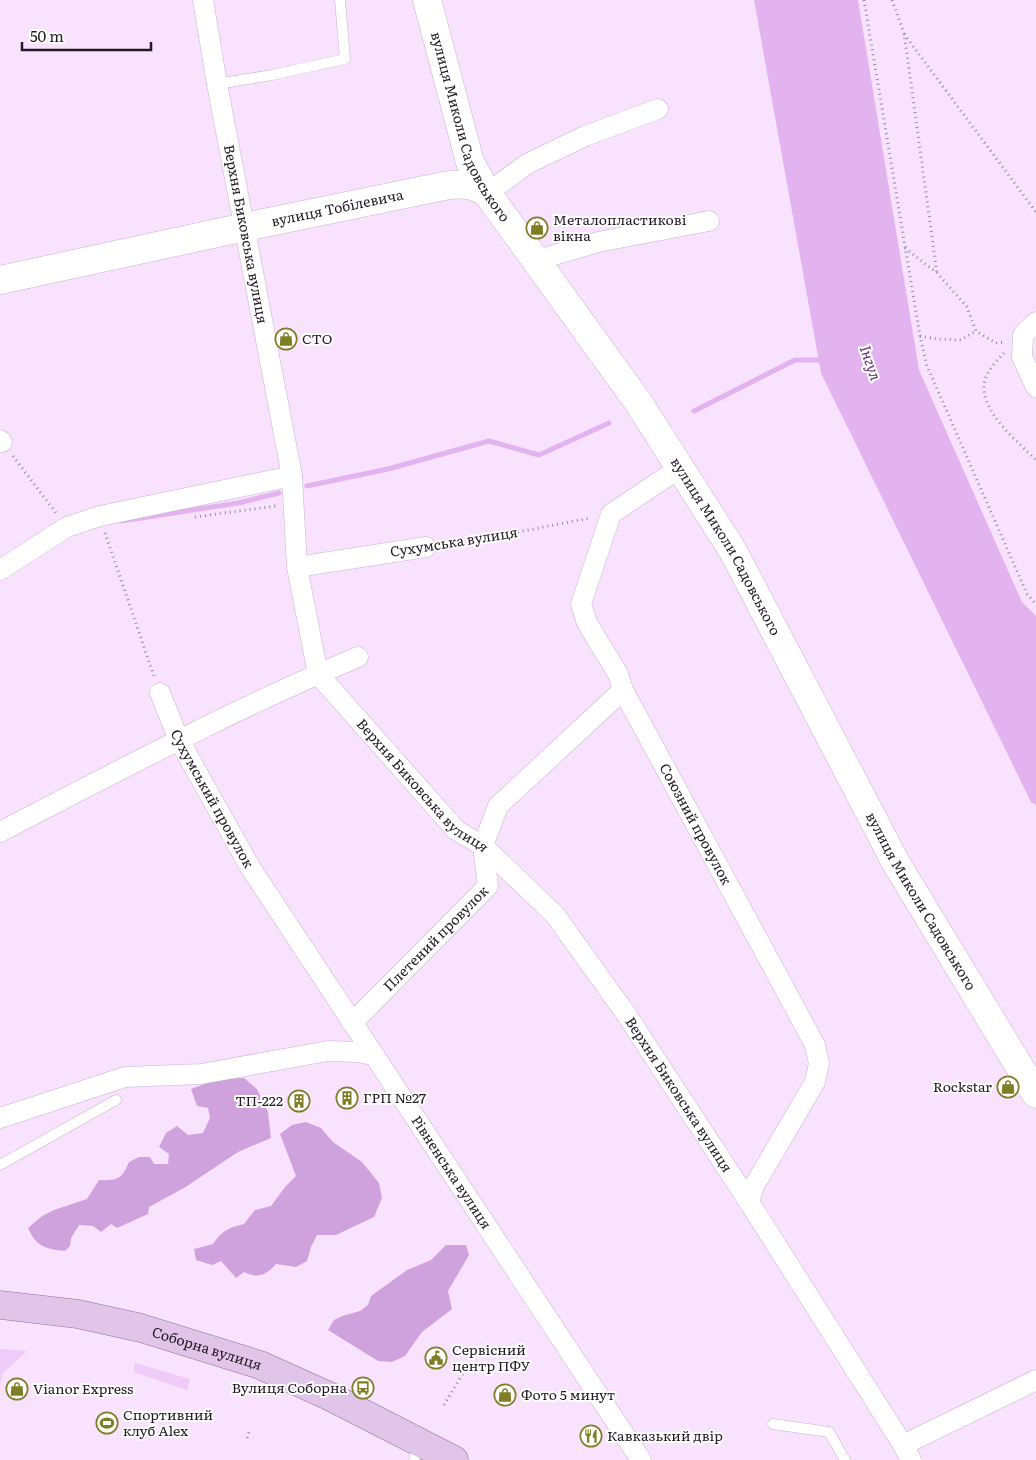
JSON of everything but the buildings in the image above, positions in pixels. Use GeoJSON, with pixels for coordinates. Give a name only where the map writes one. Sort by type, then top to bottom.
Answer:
{"type":"FeatureCollection","features":[{"type":"Feature","properties":{"kind":"main road","name":"Соборна вулиця"},"geometry":{"type":"LineString","coordinates":[[0,1305],[87,1316],[141,1328],[260,1365],[329,1396],[416,1451],[454,1460]]}},
{"type":"Feature","properties":{"kind":"street","name":"Верхня Биковська вулиця"},"geometry":{"type":"LineString","coordinates":[[203,0],[217,84],[292,476],[297,567],[318,674],[456,830],[483,846],[555,915],[626,1014],[749,1202],[907,1453]]}},
{"type":"Feature","properties":{"kind":"street","name":"вулиця Миколи Садовського"},"geometry":{"type":"LineString","coordinates":[[427,0],[470,162],[487,192],[638,402],[733,551],[896,863],[1036,1094]]}},
{"type":"Feature","properties":{"kind":"street"},"geometry":{"type":"LineString","coordinates":[[487,192],[527,164],[585,136],[658,109]]}},
{"type":"Feature","properties":{"kind":"street","name":"вулиця Тобілевича"},"geometry":{"type":"LineString","coordinates":[[0,280],[245,227],[458,184],[477,187],[487,192]]}},
{"type":"Feature","properties":{"kind":"street"},"geometry":{"type":"LineString","coordinates":[[537,260],[598,242],[709,220]]}},
{"type":"Feature","properties":{"kind":"street"},"geometry":{"type":"LineString","coordinates":[[1029,328],[1022,357],[1036,387]]}},
{"type":"Feature","properties":{"kind":"street"},"geometry":{"type":"LineString","coordinates":[[611,514],[680,467]]}},
{"type":"Feature","properties":{"kind":"street"},"geometry":{"type":"LineString","coordinates":[[0,570],[67,527],[100,516],[292,476]]}},
{"type":"Feature","properties":{"kind":"street","name":"Союзний провулок"},"geometry":{"type":"LineString","coordinates":[[611,514],[581,604],[587,623],[618,674],[623,690],[815,1045],[819,1063],[815,1082],[754,1186],[749,1202]]}},
{"type":"Feature","properties":{"kind":"street","name":"Сухумська вулиця"},"geometry":{"type":"LineString","coordinates":[[297,567],[426,547]]}},
{"type":"Feature","properties":{"kind":"street"},"geometry":{"type":"LineString","coordinates":[[0,832],[179,740],[358,657]]}},
{"type":"Feature","properties":{"kind":"street","name":"Плетений провулок"},"geometry":{"type":"LineString","coordinates":[[352,1023],[488,886],[483,846],[498,806],[623,690]]}},
{"type":"Feature","properties":{"kind":"street","name":"Сухумський провулок"},"geometry":{"type":"LineString","coordinates":[[160,693],[179,740],[250,867],[373,1055]]}},
{"type":"Feature","properties":{"kind":"street"},"geometry":{"type":"LineString","coordinates":[[0,1118],[125,1077],[201,1074],[328,1052],[357,1052],[373,1055]]}},
{"type":"Feature","properties":{"kind":"street","name":"Рівненська вулиця"},"geometry":{"type":"LineString","coordinates":[[373,1055],[640,1460]]}},
{"type":"Feature","properties":{"kind":"street"},"geometry":{"type":"LineString","coordinates":[[907,1453],[1036,1380]]}},
{"type":"Feature","properties":{"kind":"lane"},"geometry":{"type":"LineString","coordinates":[[217,84],[272,75],[345,59],[340,0]]}},
{"type":"Feature","properties":{"kind":"lane"},"geometry":{"type":"LineString","coordinates":[[0,1165],[116,1100]]}},
{"type":"Feature","properties":{"kind":"lane"},"geometry":{"type":"LineString","coordinates":[[773,1424],[829,1432],[845,1460]]}},
{"type":"Feature","properties":{"kind":"path"},"geometry":{"type":"LineString","coordinates":[[864,0],[904,248],[927,366],[1027,594],[1036,604]]}},
{"type":"Feature","properties":{"kind":"path"},"geometry":{"type":"LineString","coordinates":[[892,0],[904,33],[937,274]]}},
{"type":"Feature","properties":{"kind":"path"},"geometry":{"type":"LineString","coordinates":[[904,33],[1036,212]]}},
{"type":"Feature","properties":{"kind":"path"},"geometry":{"type":"LineString","coordinates":[[904,248],[937,274],[967,307],[976,331],[996,343],[1008,342],[1029,328]]}},
{"type":"Feature","properties":{"kind":"path"},"geometry":{"type":"LineString","coordinates":[[1029,328],[994,364],[984,384],[986,400],[1001,424],[1036,460]]}},
{"type":"Feature","properties":{"kind":"path"},"geometry":{"type":"LineString","coordinates":[[920,336],[936,340],[961,340],[976,331]]}},
{"type":"Feature","properties":{"kind":"path"},"geometry":{"type":"LineString","coordinates":[[1,441],[67,527]]}},
{"type":"Feature","properties":{"kind":"path"},"geometry":{"type":"LineString","coordinates":[[187,518],[294,504]]}},
{"type":"Feature","properties":{"kind":"path","name":"Сухумська вулиця"},"geometry":{"type":"LineString","coordinates":[[426,547],[476,540],[611,514]]}},
{"type":"Feature","properties":{"kind":"path"},"geometry":{"type":"LineString","coordinates":[[114,530],[104,531],[160,693]]}},
{"type":"Feature","properties":{"kind":"path"},"geometry":{"type":"LineString","coordinates":[[444,1405],[463,1373]]}},
{"type":"Feature","properties":{"kind":"path"},"geometry":{"type":"LineString","coordinates":[[247,1438],[250,1429]]}},
{"type":"Feature","properties":{"kind":"shaded area"},"geometry":{"type":"Polygon","coordinates":[[[244,1078],[257,1089],[268,1112],[271,1138],[238,1152],[184,1188],[149,1207],[148,1214],[117,1228],[111,1224],[101,1232],[93,1226],[79,1225],[71,1238],[70,1246],[65,1251],[47,1248],[34,1239],[28,1228],[42,1216],[87,1199],[99,1180],[118,1178],[124,1172],[129,1162],[139,1157],[150,1157],[154,1164],[168,1164],[169,1154],[159,1147],[166,1133],[177,1126],[188,1135],[203,1133],[210,1118],[208,1108],[197,1106],[191,1089],[218,1079],[244,1078]]]}},
{"type":"Feature","properties":{"kind":"shaded area"},"geometry":{"type":"Polygon","coordinates":[[[306,1122],[321,1128],[333,1142],[362,1162],[379,1183],[382,1198],[374,1217],[336,1235],[317,1235],[307,1261],[296,1267],[276,1264],[262,1275],[244,1272],[236,1278],[221,1261],[212,1265],[196,1260],[194,1249],[213,1244],[226,1230],[244,1224],[255,1210],[271,1206],[296,1176],[280,1134],[292,1125],[306,1122]]]}},
{"type":"Feature","properties":{"kind":"shaded area"},"geometry":{"type":"Polygon","coordinates":[[[446,1245],[466,1245],[469,1255],[448,1291],[452,1309],[422,1332],[405,1356],[392,1362],[378,1361],[328,1330],[334,1320],[360,1311],[368,1305],[371,1296],[407,1270],[431,1260],[446,1245]]]}},
{"type":"Feature","properties":{"kind":"shaded area"},"geometry":{"type":"Polygon","coordinates":[[[0,1349],[27,1351],[2,1374],[0,1386],[0,1349]]]}},
{"type":"Feature","properties":{"kind":"shaded area"},"geometry":{"type":"Polygon","coordinates":[[[135,1363],[190,1379],[187,1390],[134,1372],[135,1363]]]}},
{"type":"Feature","properties":{"kind":"water","name":"Інгул"},"geometry":{"type":"Polygon","coordinates":[[[754,0],[858,0],[919,370],[1022,602],[1036,616],[1036,805],[1031,802],[821,373],[754,0]]]}},
{"type":"Feature","properties":{"kind":"waterway"},"geometry":{"type":"LineString","coordinates":[[694,411],[795,360],[824,360]]}},
{"type":"Feature","properties":{"kind":"waterway"},"geometry":{"type":"LineString","coordinates":[[307,486],[388,469],[489,441],[539,455],[609,423]]}},
{"type":"Feature","properties":{"kind":"waterway"},"geometry":{"type":"LineString","coordinates":[[122,521],[238,503],[279,493]]}},
{"type":"Feature","properties":{"kind":"place","name":"Металопластикові вікна"},"geometry":{"type":"Point","coordinates":[537,228]}},
{"type":"Feature","properties":{"kind":"place","name":"СТО"},"geometry":{"type":"Point","coordinates":[286,339]}},
{"type":"Feature","properties":{"kind":"place","name":"Rockstar"},"geometry":{"type":"Point","coordinates":[1008,1087]}},
{"type":"Feature","properties":{"kind":"place","name":"ГРП №27"},"geometry":{"type":"Point","coordinates":[347,1098]}},
{"type":"Feature","properties":{"kind":"place","name":"ТП-222"},"geometry":{"type":"Point","coordinates":[299,1101]}},
{"type":"Feature","properties":{"kind":"place","name":"Cервісний центр ПФУ"},"geometry":{"type":"Point","coordinates":[436,1358]}},
{"type":"Feature","properties":{"kind":"place","name":"Вулиця Соборна"},"geometry":{"type":"Point","coordinates":[363,1388]}},
{"type":"Feature","properties":{"kind":"place","name":"Vianor Express"},"geometry":{"type":"Point","coordinates":[17,1389]}},
{"type":"Feature","properties":{"kind":"place","name":"Фото 5 минут"},"geometry":{"type":"Point","coordinates":[505,1395]}},
{"type":"Feature","properties":{"kind":"place","name":"Спортивний клуб Alex"},"geometry":{"type":"Point","coordinates":[107,1423]}},
{"type":"Feature","properties":{"kind":"place","name":"Кавказький двір"},"geometry":{"type":"Point","coordinates":[591,1436]}}]}
